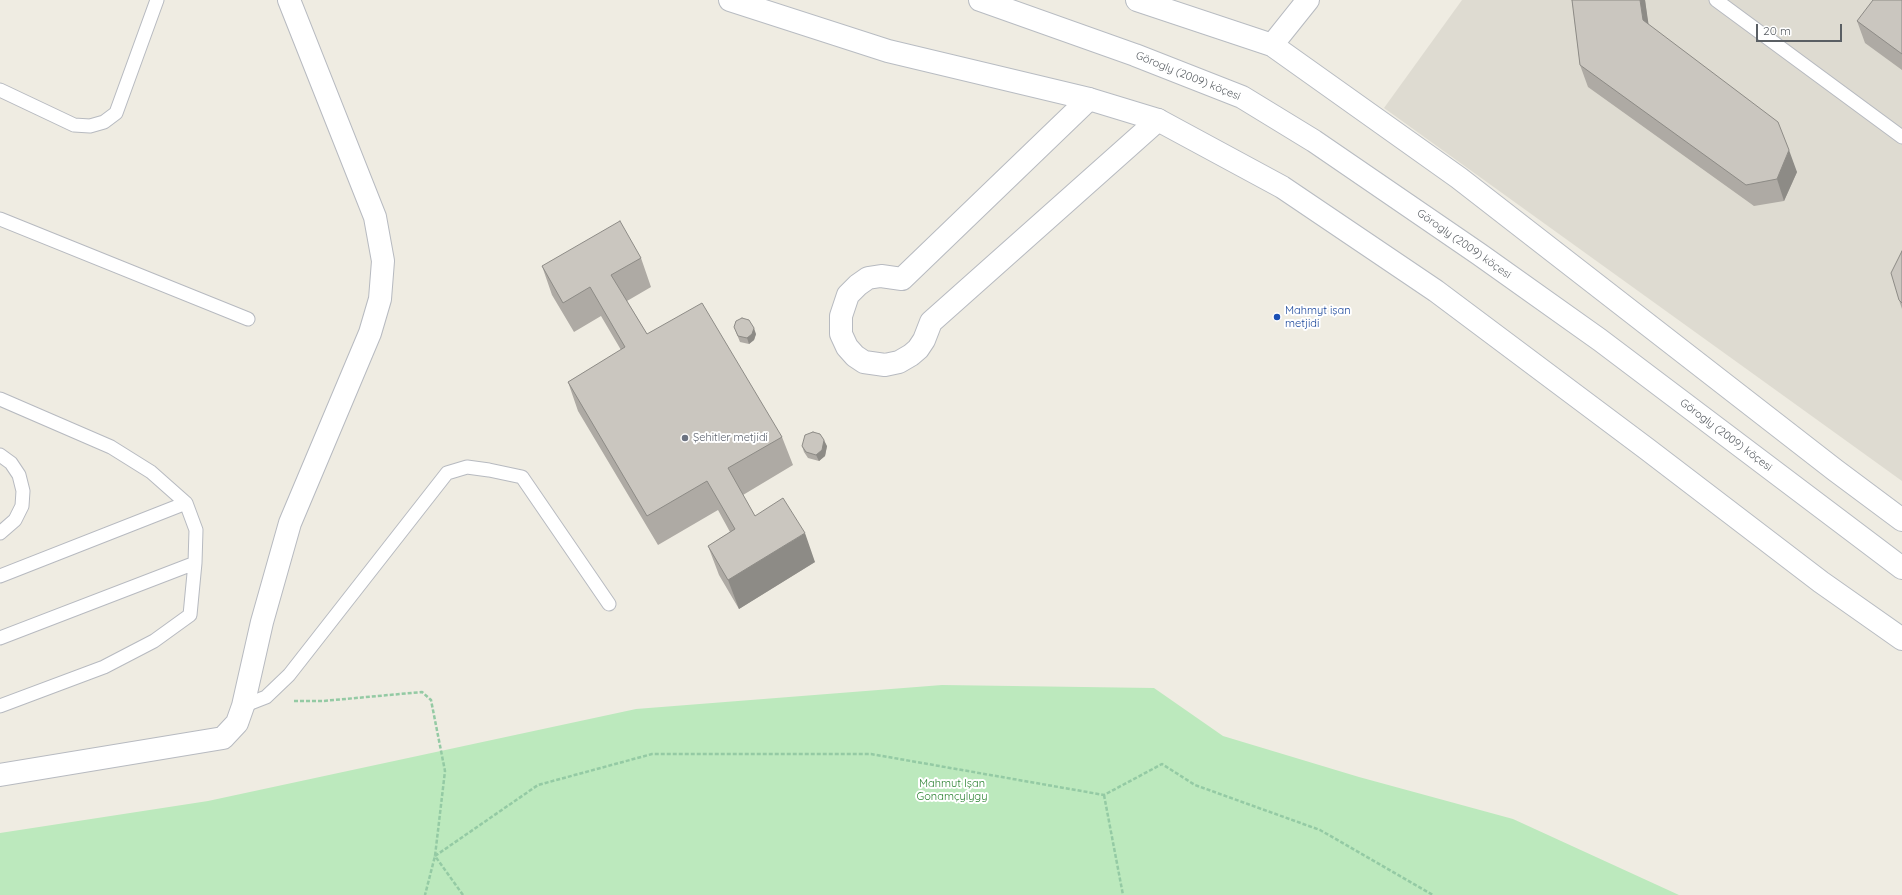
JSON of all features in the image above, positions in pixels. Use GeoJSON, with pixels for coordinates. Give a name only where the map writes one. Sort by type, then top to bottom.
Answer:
{"type":"FeatureCollection","features":[{"type":"Feature","properties":{"kind":"main road"},"geometry":{"type":"LineString","coordinates":[[0,775],[223,738],[237,723],[243,706],[262,622],[290,523],[370,333],[380,299],[383,261],[375,217],[290,0]]}},
{"type":"Feature","properties":{"kind":"main road"},"geometry":{"type":"LineString","coordinates":[[730,0],[888,51],[1089,99],[1158,120],[1282,187],[1436,291],[1821,582],[1902,639]]}},
{"type":"Feature","properties":{"kind":"main road","name":"Görogly (2009) köçesi"},"geometry":{"type":"LineString","coordinates":[[980,0],[1135,55],[1242,97],[1314,141],[1479,254],[1600,340],[1902,568]]}},
{"type":"Feature","properties":{"kind":"main road"},"geometry":{"type":"LineString","coordinates":[[1137,0],[1272,45],[1459,178],[1835,470],[1902,520]]}},
{"type":"Feature","properties":{"kind":"main road"},"geometry":{"type":"LineString","coordinates":[[1272,45],[1308,0]]}},
{"type":"Feature","properties":{"kind":"main road"},"geometry":{"type":"LineString","coordinates":[[1089,99],[902,279],[881,276],[868,278],[848,295],[840,316],[841,334],[847,347],[855,356],[864,362],[885,365],[899,362],[911,355],[918,349],[924,340],[931,322],[1158,120]]}},
{"type":"Feature","properties":{"kind":"lane"},"geometry":{"type":"LineString","coordinates":[[0,90],[74,125],[90,126],[104,122],[116,113],[157,0]]}},
{"type":"Feature","properties":{"kind":"lane"},"geometry":{"type":"LineString","coordinates":[[1716,0],[1902,137]]}},
{"type":"Feature","properties":{"kind":"lane"},"geometry":{"type":"LineString","coordinates":[[0,219],[248,319]]}},
{"type":"Feature","properties":{"kind":"lane"},"geometry":{"type":"LineString","coordinates":[[0,399],[111,447],[152,472],[186,503],[196,530],[195,563],[190,615],[154,641],[104,667],[0,706]]}},
{"type":"Feature","properties":{"kind":"lane"},"geometry":{"type":"LineString","coordinates":[[0,455],[11,463],[19,475],[23,491],[22,506],[15,520],[0,534]]}},
{"type":"Feature","properties":{"kind":"lane"},"geometry":{"type":"LineString","coordinates":[[243,706],[266,697],[288,675],[448,473],[468,467],[522,477],[609,604]]}},
{"type":"Feature","properties":{"kind":"lane"},"geometry":{"type":"LineString","coordinates":[[0,576],[186,503]]}},
{"type":"Feature","properties":{"kind":"lane"},"geometry":{"type":"LineString","coordinates":[[0,638],[195,563]]}},
{"type":"Feature","properties":{"kind":"path"},"geometry":{"type":"LineString","coordinates":[[266,697],[296,701],[323,701],[422,692],[431,700],[445,770],[435,856],[425,895]]}},
{"type":"Feature","properties":{"kind":"path"},"geometry":{"type":"LineString","coordinates":[[435,856],[538,785],[652,754],[871,754],[1104,795],[1162,764],[1195,785],[1320,830],[1433,895]]}},
{"type":"Feature","properties":{"kind":"path"},"geometry":{"type":"LineString","coordinates":[[1104,795],[1123,895]]}},
{"type":"Feature","properties":{"kind":"path"},"geometry":{"type":"LineString","coordinates":[[435,856],[463,895]]}},
{"type":"Feature","properties":{"kind":"shaded area"},"geometry":{"type":"Polygon","coordinates":[[[1462,0],[1902,0],[1902,481],[1384,108],[1462,0]]]}},
{"type":"Feature","properties":{"kind":"green space","name":"Mahmut Işan Gonamçylygy"},"geometry":{"type":"Polygon","coordinates":[[[942,685],[1154,688],[1223,736],[1359,777],[1513,819],[1679,895],[0,895],[0,833],[208,801],[636,709],[942,685]]]}},
{"type":"Feature","properties":{"kind":"building"},"geometry":{"type":"Polygon","coordinates":[[[1572,0],[1640,0],[1643,20],[1778,122],[1789,150],[1777,179],[1746,185],[1580,65],[1572,0]]]}},
{"type":"Feature","properties":{"kind":"building"},"geometry":{"type":"Polygon","coordinates":[[[1873,0],[1902,0],[1902,54],[1857,21],[1873,0]]]}},
{"type":"Feature","properties":{"kind":"building","name":"Şehitler metjidi"},"geometry":{"type":"Polygon","coordinates":[[[620,221],[641,258],[611,275],[647,334],[702,303],[782,437],[728,468],[755,516],[783,498],[805,533],[728,580],[708,546],[735,529],[707,481],[647,516],[568,382],[625,347],[590,287],[563,303],[542,266],[620,221]]]}},
{"type":"Feature","properties":{"kind":"building"},"geometry":{"type":"Polygon","coordinates":[[[1902,251],[1902,303],[1899,300],[1891,273],[1902,251]]]}},
{"type":"Feature","properties":{"kind":"building"},"geometry":{"type":"Polygon","coordinates":[[[742,318],[749,320],[754,328],[752,334],[747,338],[738,336],[734,327],[736,321],[742,318]]]}},
{"type":"Feature","properties":{"kind":"building"},"geometry":{"type":"Polygon","coordinates":[[[813,432],[820,434],[824,440],[822,450],[816,455],[806,452],[802,446],[805,435],[813,432]]]}},
{"type":"Feature","properties":{"kind":"place","name":"Mahmyt işan metjidi"},"geometry":{"type":"Point","coordinates":[1277,317]}},
{"type":"Feature","properties":{"kind":"place","name":"Şehitler metjidi"},"geometry":{"type":"Point","coordinates":[685,438]}}]}
